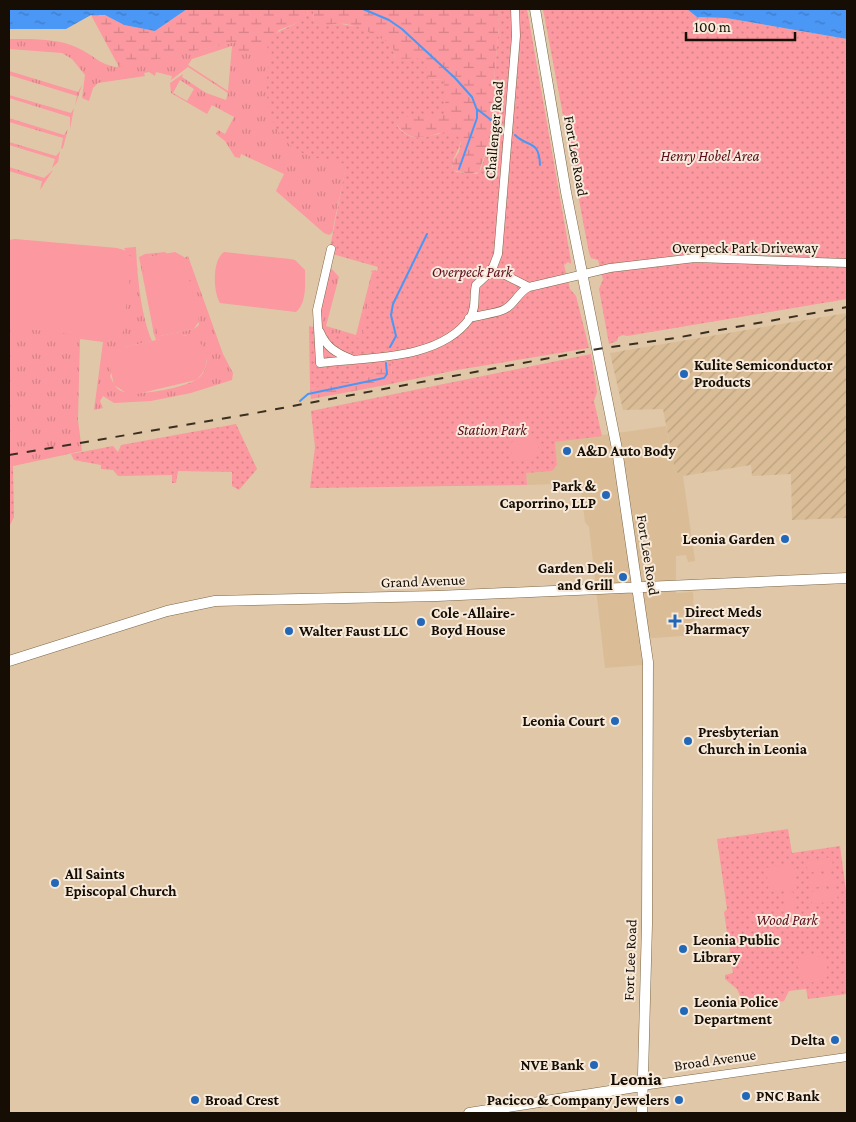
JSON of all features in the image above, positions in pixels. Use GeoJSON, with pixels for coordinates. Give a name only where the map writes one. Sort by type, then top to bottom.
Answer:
{"type":"FeatureCollection","features":[{"type":"Feature","properties":{"kind":"main road","name":"Fort Lee Road"},"geometry":{"type":"LineString","coordinates":[[535,9],[566,192],[584,274],[617,449],[639,588],[648,662],[647,924],[642,1113]]}},
{"type":"Feature","properties":{"kind":"main road","name":"Grand Avenue"},"geometry":{"type":"LineString","coordinates":[[9,661],[167,611],[215,601],[639,588],[847,578]]}},
{"type":"Feature","properties":{"kind":"main road","name":"Broad Avenue"},"geometry":{"type":"LineString","coordinates":[[470,1113],[642,1086]]}},
{"type":"Feature","properties":{"kind":"street","name":"Challenger Road"},"geometry":{"type":"LineString","coordinates":[[486,274],[493,267],[498,254],[516,36],[515,9]]}},
{"type":"Feature","properties":{"kind":"street"},"geometry":{"type":"LineString","coordinates":[[331,249],[317,310],[320,363],[430,348],[444,341],[469,318],[474,309],[476,285],[486,274],[496,272],[529,287]]}},
{"type":"Feature","properties":{"kind":"street","name":"Challenger Road"},"geometry":{"type":"LineString","coordinates":[[498,254],[508,277]]}},
{"type":"Feature","properties":{"kind":"street","name":"Overpeck Park Driveway"},"geometry":{"type":"LineString","coordinates":[[529,287],[619,266],[695,258],[847,263]]}},
{"type":"Feature","properties":{"kind":"street"},"geometry":{"type":"LineString","coordinates":[[508,277],[514,287],[512,302]]}},
{"type":"Feature","properties":{"kind":"street"},"geometry":{"type":"LineString","coordinates":[[469,318],[503,310],[519,293],[529,287]]}},
{"type":"Feature","properties":{"kind":"street"},"geometry":{"type":"LineString","coordinates":[[476,296],[481,306],[493,312]]}},
{"type":"Feature","properties":{"kind":"street"},"geometry":{"type":"LineString","coordinates":[[317,324],[324,341],[335,352],[351,359]]}},
{"type":"Feature","properties":{"kind":"street","name":"Broad Avenue"},"geometry":{"type":"LineString","coordinates":[[642,1086],[847,1057]]}},
{"type":"Feature","properties":{"kind":"shaded area","name":"Kulite Semiconductor Products"},"geometry":{"type":"Polygon","coordinates":[[[847,313],[847,518],[792,520],[791,474],[752,476],[751,465],[683,476],[675,471],[663,409],[623,410],[610,353],[847,313]]]}},
{"type":"Feature","properties":{"kind":"shaded area"},"geometry":{"type":"Polygon","coordinates":[[[666,426],[675,471],[683,476],[695,561],[688,562],[686,555],[676,556],[676,593],[693,592],[695,635],[641,639],[643,665],[605,668],[589,527],[585,522],[580,483],[527,485],[526,473],[552,470],[557,465],[555,442],[666,426]]]}},
{"type":"Feature","properties":{"kind":"green space"},"geometry":{"type":"Polygon","coordinates":[[[187,9],[307,9],[308,14],[302,21],[279,30],[267,47],[239,53],[236,42],[119,67],[91,15],[105,15],[124,25],[155,31],[187,9]]]}},
{"type":"Feature","properties":{"kind":"green space","name":"Overpeck Park"},"geometry":{"type":"Polygon","coordinates":[[[307,9],[313,9],[314,24],[341,24],[359,27],[388,42],[393,48],[395,59],[426,58],[428,80],[444,79],[446,115],[400,117],[397,126],[405,134],[414,137],[447,133],[455,135],[461,140],[452,167],[456,172],[477,174],[481,169],[495,123],[493,118],[496,103],[494,80],[499,25],[498,9],[527,9],[571,261],[571,264],[568,262],[564,265],[570,289],[576,296],[589,348],[457,370],[386,385],[392,375],[391,361],[381,362],[381,368],[373,373],[347,382],[310,389],[309,326],[361,339],[378,267],[329,253],[346,165],[336,161],[309,156],[294,148],[283,138],[275,126],[270,112],[267,97],[267,81],[272,51],[267,47],[270,40],[279,32],[303,19],[308,14],[307,9]]]}},
{"type":"Feature","properties":{"kind":"green space"},"geometry":{"type":"Polygon","coordinates":[[[313,9],[498,9],[499,25],[494,80],[496,103],[493,118],[495,123],[479,172],[470,174],[453,170],[452,163],[459,152],[461,142],[439,133],[427,137],[411,136],[406,134],[397,125],[400,117],[444,79],[427,80],[395,59],[393,48],[358,28],[346,24],[322,26],[314,24],[313,9]]]}},
{"type":"Feature","properties":{"kind":"green space","name":"Henry Hobel Area"},"geometry":{"type":"Polygon","coordinates":[[[543,9],[687,9],[697,17],[726,18],[847,39],[847,299],[627,336],[623,335],[618,337],[617,341],[609,344],[599,289],[603,279],[598,260],[591,258],[589,253],[543,9]]]}},
{"type":"Feature","properties":{"kind":"green space"},"geometry":{"type":"Polygon","coordinates":[[[9,39],[62,42],[83,50],[105,64],[116,67],[236,42],[268,43],[339,157],[347,162],[332,233],[329,235],[324,233],[276,191],[284,174],[241,154],[240,158],[235,157],[225,141],[216,134],[218,130],[225,134],[234,117],[212,105],[207,114],[171,93],[170,83],[183,74],[182,77],[206,93],[226,100],[228,93],[188,67],[171,80],[172,76],[156,72],[155,76],[149,72],[144,73],[145,76],[98,83],[93,88],[89,101],[82,98],[85,75],[72,59],[62,53],[9,49],[9,39]],[[232,46],[192,59],[188,65],[228,91],[232,46]],[[180,80],[173,93],[187,101],[194,89],[180,80]]]}},
{"type":"Feature","properties":{"kind":"green space"},"geometry":{"type":"Polygon","coordinates":[[[9,71],[78,92],[82,85],[75,106],[77,96],[9,75],[9,71]]]}},
{"type":"Feature","properties":{"kind":"green space"},"geometry":{"type":"Polygon","coordinates":[[[9,95],[71,113],[74,108],[70,129],[70,117],[9,98],[9,95]]]}},
{"type":"Feature","properties":{"kind":"green space"},"geometry":{"type":"Polygon","coordinates":[[[9,118],[64,135],[68,129],[63,148],[61,149],[63,138],[9,122],[9,118]]]}},
{"type":"Feature","properties":{"kind":"green space"},"geometry":{"type":"Polygon","coordinates":[[[9,142],[56,156],[60,151],[58,162],[52,168],[55,159],[9,145],[9,142]]]}},
{"type":"Feature","properties":{"kind":"green space"},"geometry":{"type":"Polygon","coordinates":[[[9,167],[44,178],[53,170],[40,190],[42,181],[9,171],[9,167]]]}},
{"type":"Feature","properties":{"kind":"green space"},"geometry":{"type":"Polygon","coordinates":[[[9,240],[117,248],[127,251],[132,260],[123,332],[111,339],[9,327],[9,240]]]}},
{"type":"Feature","properties":{"kind":"green space"},"geometry":{"type":"Polygon","coordinates":[[[136,247],[142,308],[152,341],[125,347],[110,376],[116,387],[128,393],[174,388],[194,381],[200,377],[205,369],[207,360],[186,335],[156,340],[139,257],[145,254],[165,252],[167,254],[148,257],[160,336],[194,329],[199,325],[184,258],[188,256],[223,354],[233,373],[232,380],[191,393],[151,401],[114,403],[103,396],[100,401],[103,408],[94,410],[103,342],[80,339],[78,420],[82,451],[9,467],[9,327],[132,260],[124,248],[136,247]]]}},
{"type":"Feature","properties":{"kind":"green space"},"geometry":{"type":"Polygon","coordinates":[[[175,252],[184,257],[199,321],[194,329],[160,336],[157,332],[142,264],[148,257],[175,252]]]}},
{"type":"Feature","properties":{"kind":"green space"},"geometry":{"type":"Polygon","coordinates":[[[224,252],[295,260],[305,270],[305,292],[300,308],[296,312],[220,303],[216,292],[215,276],[217,262],[224,252]]]}},
{"type":"Feature","properties":{"kind":"green space"},"geometry":{"type":"Polygon","coordinates":[[[331,268],[339,277],[326,326],[356,335],[372,272],[370,271],[376,270],[380,275],[378,345],[323,332],[320,307],[331,268]]]}},
{"type":"Feature","properties":{"kind":"green space"},"geometry":{"type":"Polygon","coordinates":[[[179,335],[196,339],[205,351],[207,358],[206,366],[196,380],[137,394],[128,394],[114,385],[110,367],[117,352],[125,347],[179,335]]]}},
{"type":"Feature","properties":{"kind":"green space","name":"Station Park"},"geometry":{"type":"Polygon","coordinates":[[[591,354],[597,392],[594,401],[602,436],[555,442],[557,465],[552,471],[526,473],[527,485],[310,488],[315,447],[311,411],[591,354]]]}},
{"type":"Feature","properties":{"kind":"green space"},"geometry":{"type":"Polygon","coordinates":[[[391,360],[392,376],[386,385],[311,399],[310,389],[351,380],[376,372],[381,362],[391,360]]]}},
{"type":"Feature","properties":{"kind":"green space"},"geometry":{"type":"Polygon","coordinates":[[[236,424],[257,469],[239,490],[232,486],[232,472],[178,471],[176,483],[172,483],[172,475],[118,476],[113,470],[101,469],[101,465],[74,460],[71,454],[113,446],[118,452],[121,445],[236,424]]]}},
{"type":"Feature","properties":{"kind":"green space"},"geometry":{"type":"Polygon","coordinates":[[[522,433],[534,434],[541,455],[517,463],[512,456],[510,444],[522,433]]]}},
{"type":"Feature","properties":{"kind":"green space"},"geometry":{"type":"Polygon","coordinates":[[[13,466],[14,517],[9,527],[9,467],[13,466]]]}},
{"type":"Feature","properties":{"kind":"green space","name":"Wood Park"},"geometry":{"type":"Polygon","coordinates":[[[788,829],[792,853],[840,846],[847,898],[847,994],[808,999],[806,989],[789,991],[784,1001],[745,1007],[737,989],[725,979],[725,975],[733,973],[724,912],[727,909],[717,839],[788,829]]]}},
{"type":"Feature","properties":{"kind":"green space"},"geometry":{"type":"Polygon","coordinates":[[[832,857],[833,869],[808,873],[806,861],[832,857]]]}},
{"type":"Feature","properties":{"kind":"green space"},"geometry":{"type":"Polygon","coordinates":[[[794,864],[797,889],[769,892],[766,868],[794,864]]]}},
{"type":"Feature","properties":{"kind":"green space"},"geometry":{"type":"Polygon","coordinates":[[[834,874],[836,885],[810,888],[809,877],[834,874]]]}},
{"type":"Feature","properties":{"kind":"green space"},"geometry":{"type":"Polygon","coordinates":[[[836,889],[838,901],[812,904],[811,892],[836,889]]]}},
{"type":"Feature","properties":{"kind":"green space"},"geometry":{"type":"Polygon","coordinates":[[[793,892],[796,918],[787,919],[783,893],[793,892]]]}},
{"type":"Feature","properties":{"kind":"green space"},"geometry":{"type":"Polygon","coordinates":[[[808,954],[818,956],[825,963],[828,971],[825,981],[805,983],[799,978],[797,961],[808,954]]]}},
{"type":"Feature","properties":{"kind":"water"},"geometry":{"type":"Polygon","coordinates":[[[9,9],[187,9],[155,31],[124,25],[105,15],[91,15],[66,29],[9,29],[9,9]]]}},
{"type":"Feature","properties":{"kind":"water"},"geometry":{"type":"Polygon","coordinates":[[[687,9],[847,9],[847,39],[726,18],[697,17],[687,9]]]}},
{"type":"Feature","properties":{"kind":"waterway"},"geometry":{"type":"LineString","coordinates":[[363,9],[389,20],[402,29],[455,78],[472,97],[477,110],[477,118],[459,169]]}},
{"type":"Feature","properties":{"kind":"waterway"},"geometry":{"type":"LineString","coordinates":[[477,109],[495,123]]}},
{"type":"Feature","properties":{"kind":"waterway"},"geometry":{"type":"LineString","coordinates":[[515,135],[538,151],[540,165]]}},
{"type":"Feature","properties":{"kind":"waterway"},"geometry":{"type":"LineString","coordinates":[[390,347],[396,336],[391,315],[393,304],[427,234]]}},
{"type":"Feature","properties":{"kind":"waterway"},"geometry":{"type":"LineString","coordinates":[[300,401],[308,394],[384,378],[387,374],[386,363]]}},
{"type":"Feature","properties":{"kind":"railway"},"geometry":{"type":"LineString","coordinates":[[9,455],[250,414],[598,349],[675,338],[847,307]]}},
{"type":"Feature","properties":{"kind":"place","name":"Kulite Semiconductor Products"},"geometry":{"type":"Point","coordinates":[684,374]}},
{"type":"Feature","properties":{"kind":"place","name":"A&D Auto Body"},"geometry":{"type":"Point","coordinates":[567,451]}},
{"type":"Feature","properties":{"kind":"place","name":"Park & Caporrino, LLP"},"geometry":{"type":"Point","coordinates":[606,495]}},
{"type":"Feature","properties":{"kind":"place","name":"Leonia Garden"},"geometry":{"type":"Point","coordinates":[785,539]}},
{"type":"Feature","properties":{"kind":"place","name":"Garden Deli and Grill"},"geometry":{"type":"Point","coordinates":[623,577]}},
{"type":"Feature","properties":{"kind":"place","name":"Direct Meds Pharmacy"},"geometry":{"type":"Point","coordinates":[675,621]}},
{"type":"Feature","properties":{"kind":"place","name":"Cole -Allaire- Boyd House"},"geometry":{"type":"Point","coordinates":[421,622]}},
{"type":"Feature","properties":{"kind":"place","name":"Walter Faust LLC"},"geometry":{"type":"Point","coordinates":[289,631]}},
{"type":"Feature","properties":{"kind":"place","name":"Leonia Court"},"geometry":{"type":"Point","coordinates":[615,721]}},
{"type":"Feature","properties":{"kind":"place","name":"Presbyterian Church in Leonia"},"geometry":{"type":"Point","coordinates":[688,741]}},
{"type":"Feature","properties":{"kind":"place","name":"All Saints Episcopal Church"},"geometry":{"type":"Point","coordinates":[55,883]}},
{"type":"Feature","properties":{"kind":"place","name":"Leonia Public Library"},"geometry":{"type":"Point","coordinates":[683,949]}},
{"type":"Feature","properties":{"kind":"place","name":"Leonia Police Department"},"geometry":{"type":"Point","coordinates":[684,1011]}},
{"type":"Feature","properties":{"kind":"place","name":"Delta"},"geometry":{"type":"Point","coordinates":[835,1040]}},
{"type":"Feature","properties":{"kind":"place","name":"NVE Bank"},"geometry":{"type":"Point","coordinates":[594,1065]}},
{"type":"Feature","properties":{"kind":"place","name":"PNC Bank"},"geometry":{"type":"Point","coordinates":[746,1096]}},
{"type":"Feature","properties":{"kind":"place","name":"Broad Crest"},"geometry":{"type":"Point","coordinates":[195,1100]}},
{"type":"Feature","properties":{"kind":"place","name":"Pacicco & Company Jewelers"},"geometry":{"type":"Point","coordinates":[679,1100]}},
{"type":"Feature","properties":{"kind":"district","name":"Leonia"},"geometry":{"type":"Point","coordinates":[636,1079]}}]}
